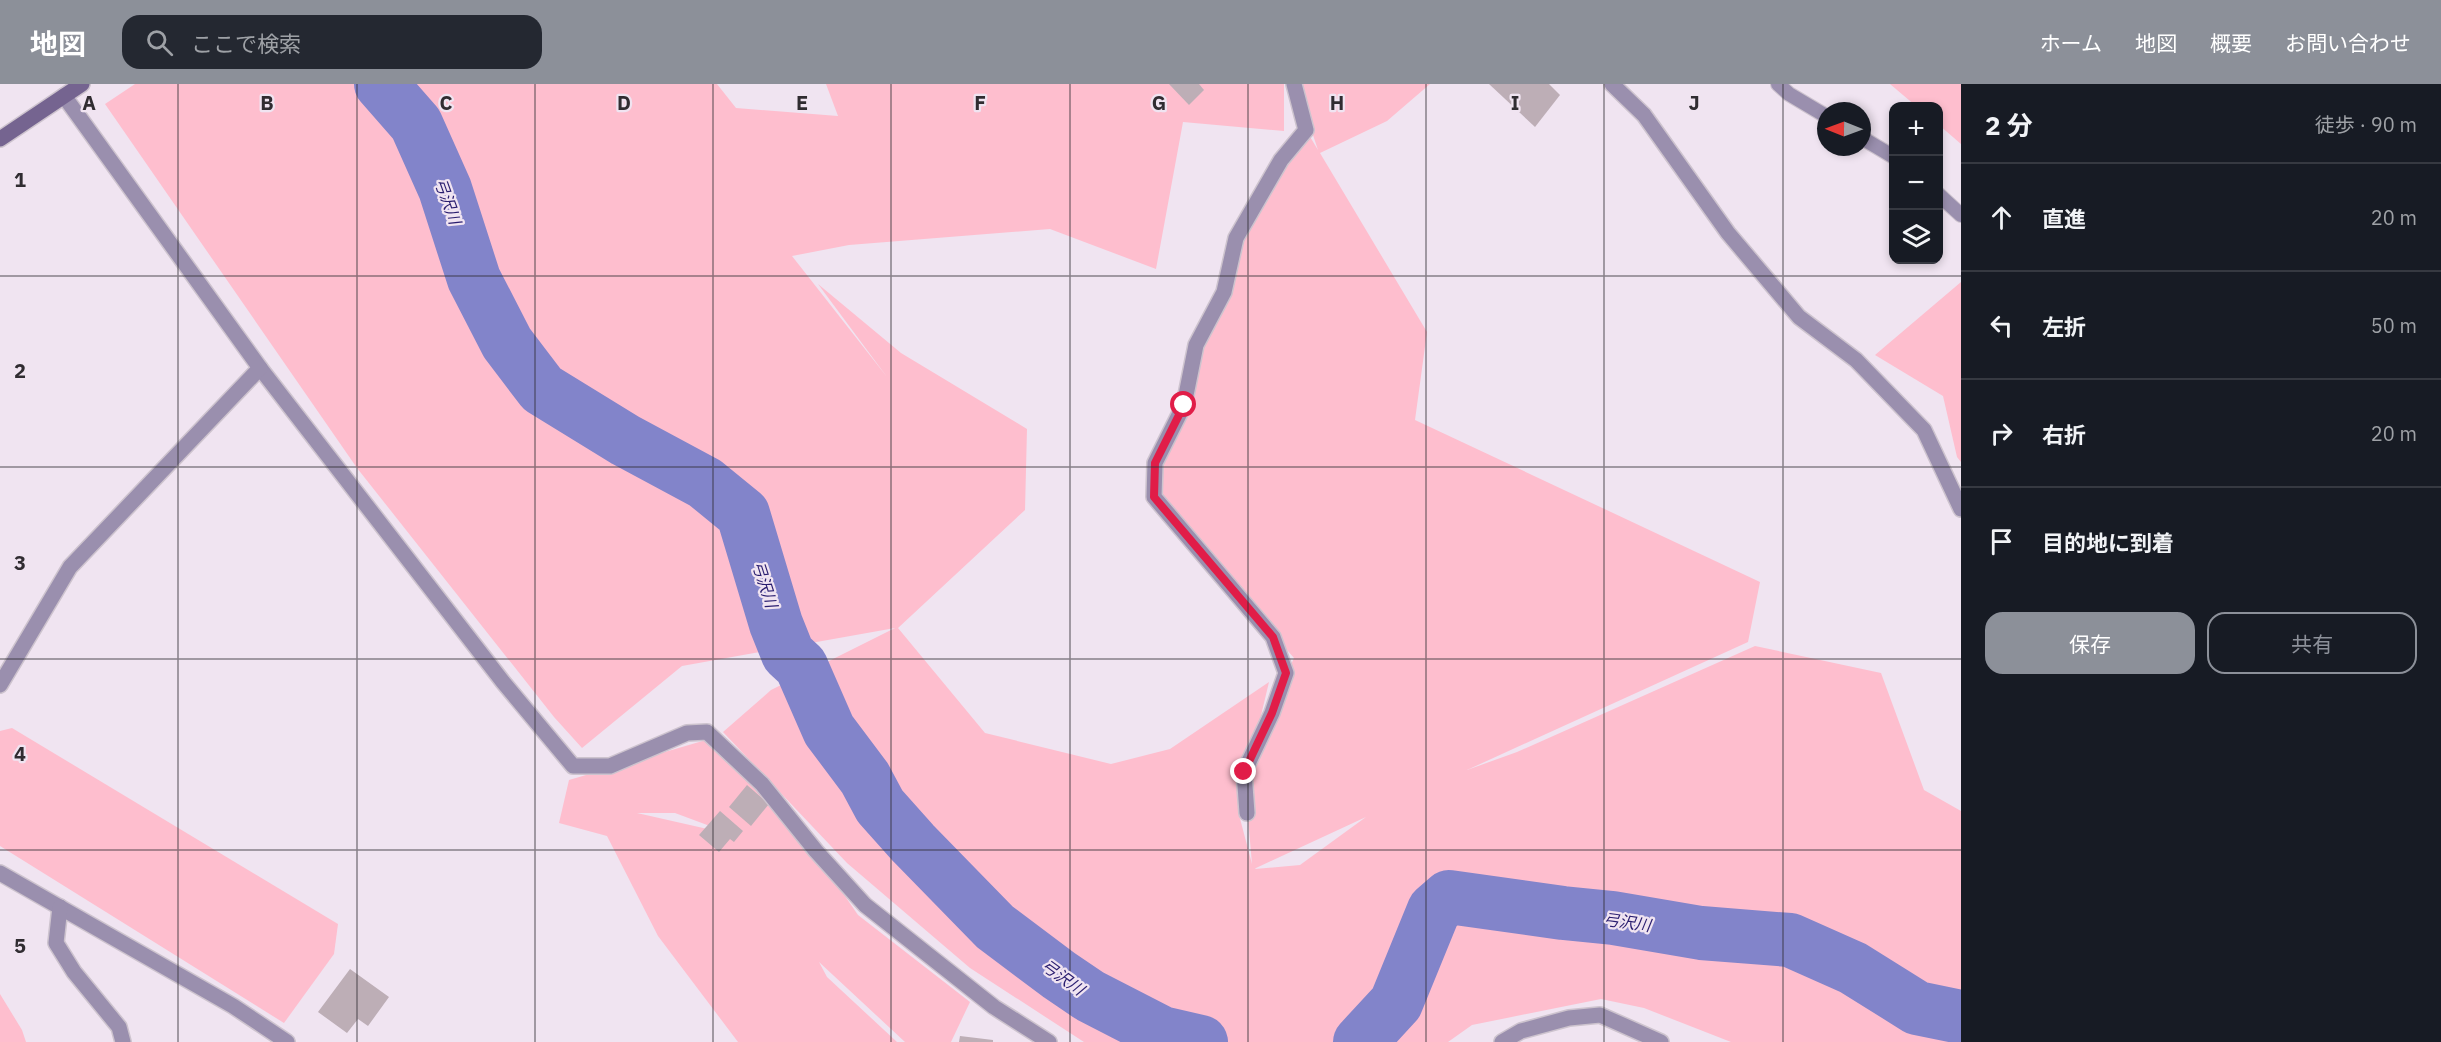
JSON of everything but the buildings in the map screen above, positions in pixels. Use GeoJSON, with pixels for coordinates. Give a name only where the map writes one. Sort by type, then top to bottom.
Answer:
{"type":"FeatureCollection","features":[{"type":"Feature","properties":{"kind":"main road"},"geometry":{"type":"LineString","coordinates":[[0,139],[82,84]]}},
{"type":"Feature","properties":{"kind":"street"},"geometry":{"type":"LineString","coordinates":[[1247,813],[1244,772],[1272,713],[1286,673],[1273,637],[1154,497],[1155,463],[1184,405],[1196,345],[1224,292],[1236,238],[1281,160],[1306,130],[1294,84]]}},
{"type":"Feature","properties":{"kind":"street"},"geometry":{"type":"LineString","coordinates":[[1612,84],[1644,115],[1728,233],[1799,317],[1856,360],[1924,430],[1961,509]]}},
{"type":"Feature","properties":{"kind":"street"},"geometry":{"type":"LineString","coordinates":[[64,96],[260,368],[496,673],[573,766],[610,766],[687,733],[707,732],[762,784],[816,851],[865,905],[994,1007],[1049,1042]]}},
{"type":"Feature","properties":{"kind":"street"},"geometry":{"type":"LineString","coordinates":[[0,686],[70,567],[260,368]]}},
{"type":"Feature","properties":{"kind":"street"},"geometry":{"type":"LineString","coordinates":[[0,873],[233,1006],[287,1042]]}},
{"type":"Feature","properties":{"kind":"street"},"geometry":{"type":"LineString","coordinates":[[60,907],[56,943],[74,972],[119,1027],[123,1042]]}},
{"type":"Feature","properties":{"kind":"street"},"geometry":{"type":"LineString","coordinates":[[1502,1042],[1569,1018],[1600,1015],[1661,1042]]}},
{"type":"Feature","properties":{"kind":"lane"},"geometry":{"type":"LineString","coordinates":[[1778,84],[1789,94],[1817,111]]}},
{"type":"Feature","properties":{"kind":"lane"},"geometry":{"type":"LineString","coordinates":[[1871,144],[1891,156]]}},
{"type":"Feature","properties":{"kind":"lane"},"geometry":{"type":"LineString","coordinates":[[1943,199],[1961,215]]}},
{"type":"Feature","properties":{"kind":"shaded area"},"geometry":{"type":"Polygon","coordinates":[[[135,84],[717,84],[736,108],[838,116],[826,84],[1284,84],[1284,131],[1183,122],[1156,269],[1050,229],[849,245],[792,256],[887,377],[818,284],[901,353],[1027,429],[1025,510],[898,628],[985,733],[1111,764],[1170,749],[1269,682],[1253,749],[1294,658],[1154,497],[1155,463],[1184,405],[1233,250],[1306,130],[1318,150],[1296,84],[1430,84],[1387,121],[1320,153],[1427,332],[1415,420],[1760,582],[1748,642],[1467,770],[1517,752],[1755,646],[1881,673],[1924,790],[1961,811],[1961,1042],[1731,1042],[1644,1008],[1601,999],[1472,1025],[1448,1042],[1084,1042],[970,968],[847,863],[723,732],[771,690],[895,628],[682,666],[582,748],[554,717],[357,468],[105,104],[135,84]],[[1245,784],[1238,811],[1252,864],[1245,784]],[[1366,817],[1256,868],[1255,869],[1300,865],[1366,817]]]}},
{"type":"Feature","properties":{"kind":"shaded area"},"geometry":{"type":"Polygon","coordinates":[[[1890,84],[1961,84],[1961,144],[1943,128],[1943,102],[1911,102],[1890,84]]]}},
{"type":"Feature","properties":{"kind":"shaded area"},"geometry":{"type":"Polygon","coordinates":[[[1961,282],[1961,462],[1957,457],[1943,396],[1875,355],[1961,282]]]}},
{"type":"Feature","properties":{"kind":"shaded area"},"geometry":{"type":"Polygon","coordinates":[[[12,728],[338,924],[334,954],[284,1023],[0,846],[0,731],[12,728]]]}},
{"type":"Feature","properties":{"kind":"shaded area"},"geometry":{"type":"Polygon","coordinates":[[[706,740],[803,835],[858,915],[970,1002],[951,1042],[905,1042],[819,962],[827,977],[897,1042],[738,1042],[658,936],[607,836],[559,823],[569,780],[706,740]],[[637,813],[734,835],[675,813],[637,813]]]}},
{"type":"Feature","properties":{"kind":"shaded area"},"geometry":{"type":"Polygon","coordinates":[[[0,994],[22,1030],[26,1042],[0,1042],[0,994]]]}},
{"type":"Feature","properties":{"kind":"waterway","name":"弓沢川"},"geometry":{"type":"LineString","coordinates":[[381,84],[416,124],[445,189],[474,279],[507,343],[542,389],[625,440],[705,483],[743,514],[776,624],[788,654],[801,666],[829,730],[865,778],[880,806],[995,927],[1059,975],[1090,996],[1162,1033],[1201,1042]]}},
{"type":"Feature","properties":{"kind":"waterway","name":"弓沢川"},"geometry":{"type":"LineString","coordinates":[[1360,1042],[1396,1003],[1434,910],[1449,897],[1613,918],[1701,933],[1790,940],[1853,968],[1917,1008],[1961,1017]]}},
{"type":"Feature","properties":{"kind":"route"},"geometry":{"type":"LineString","coordinates":[[1184,405],[1155,463],[1154,497],[1273,637],[1286,673],[1272,713],[1244,772]]}}]}
